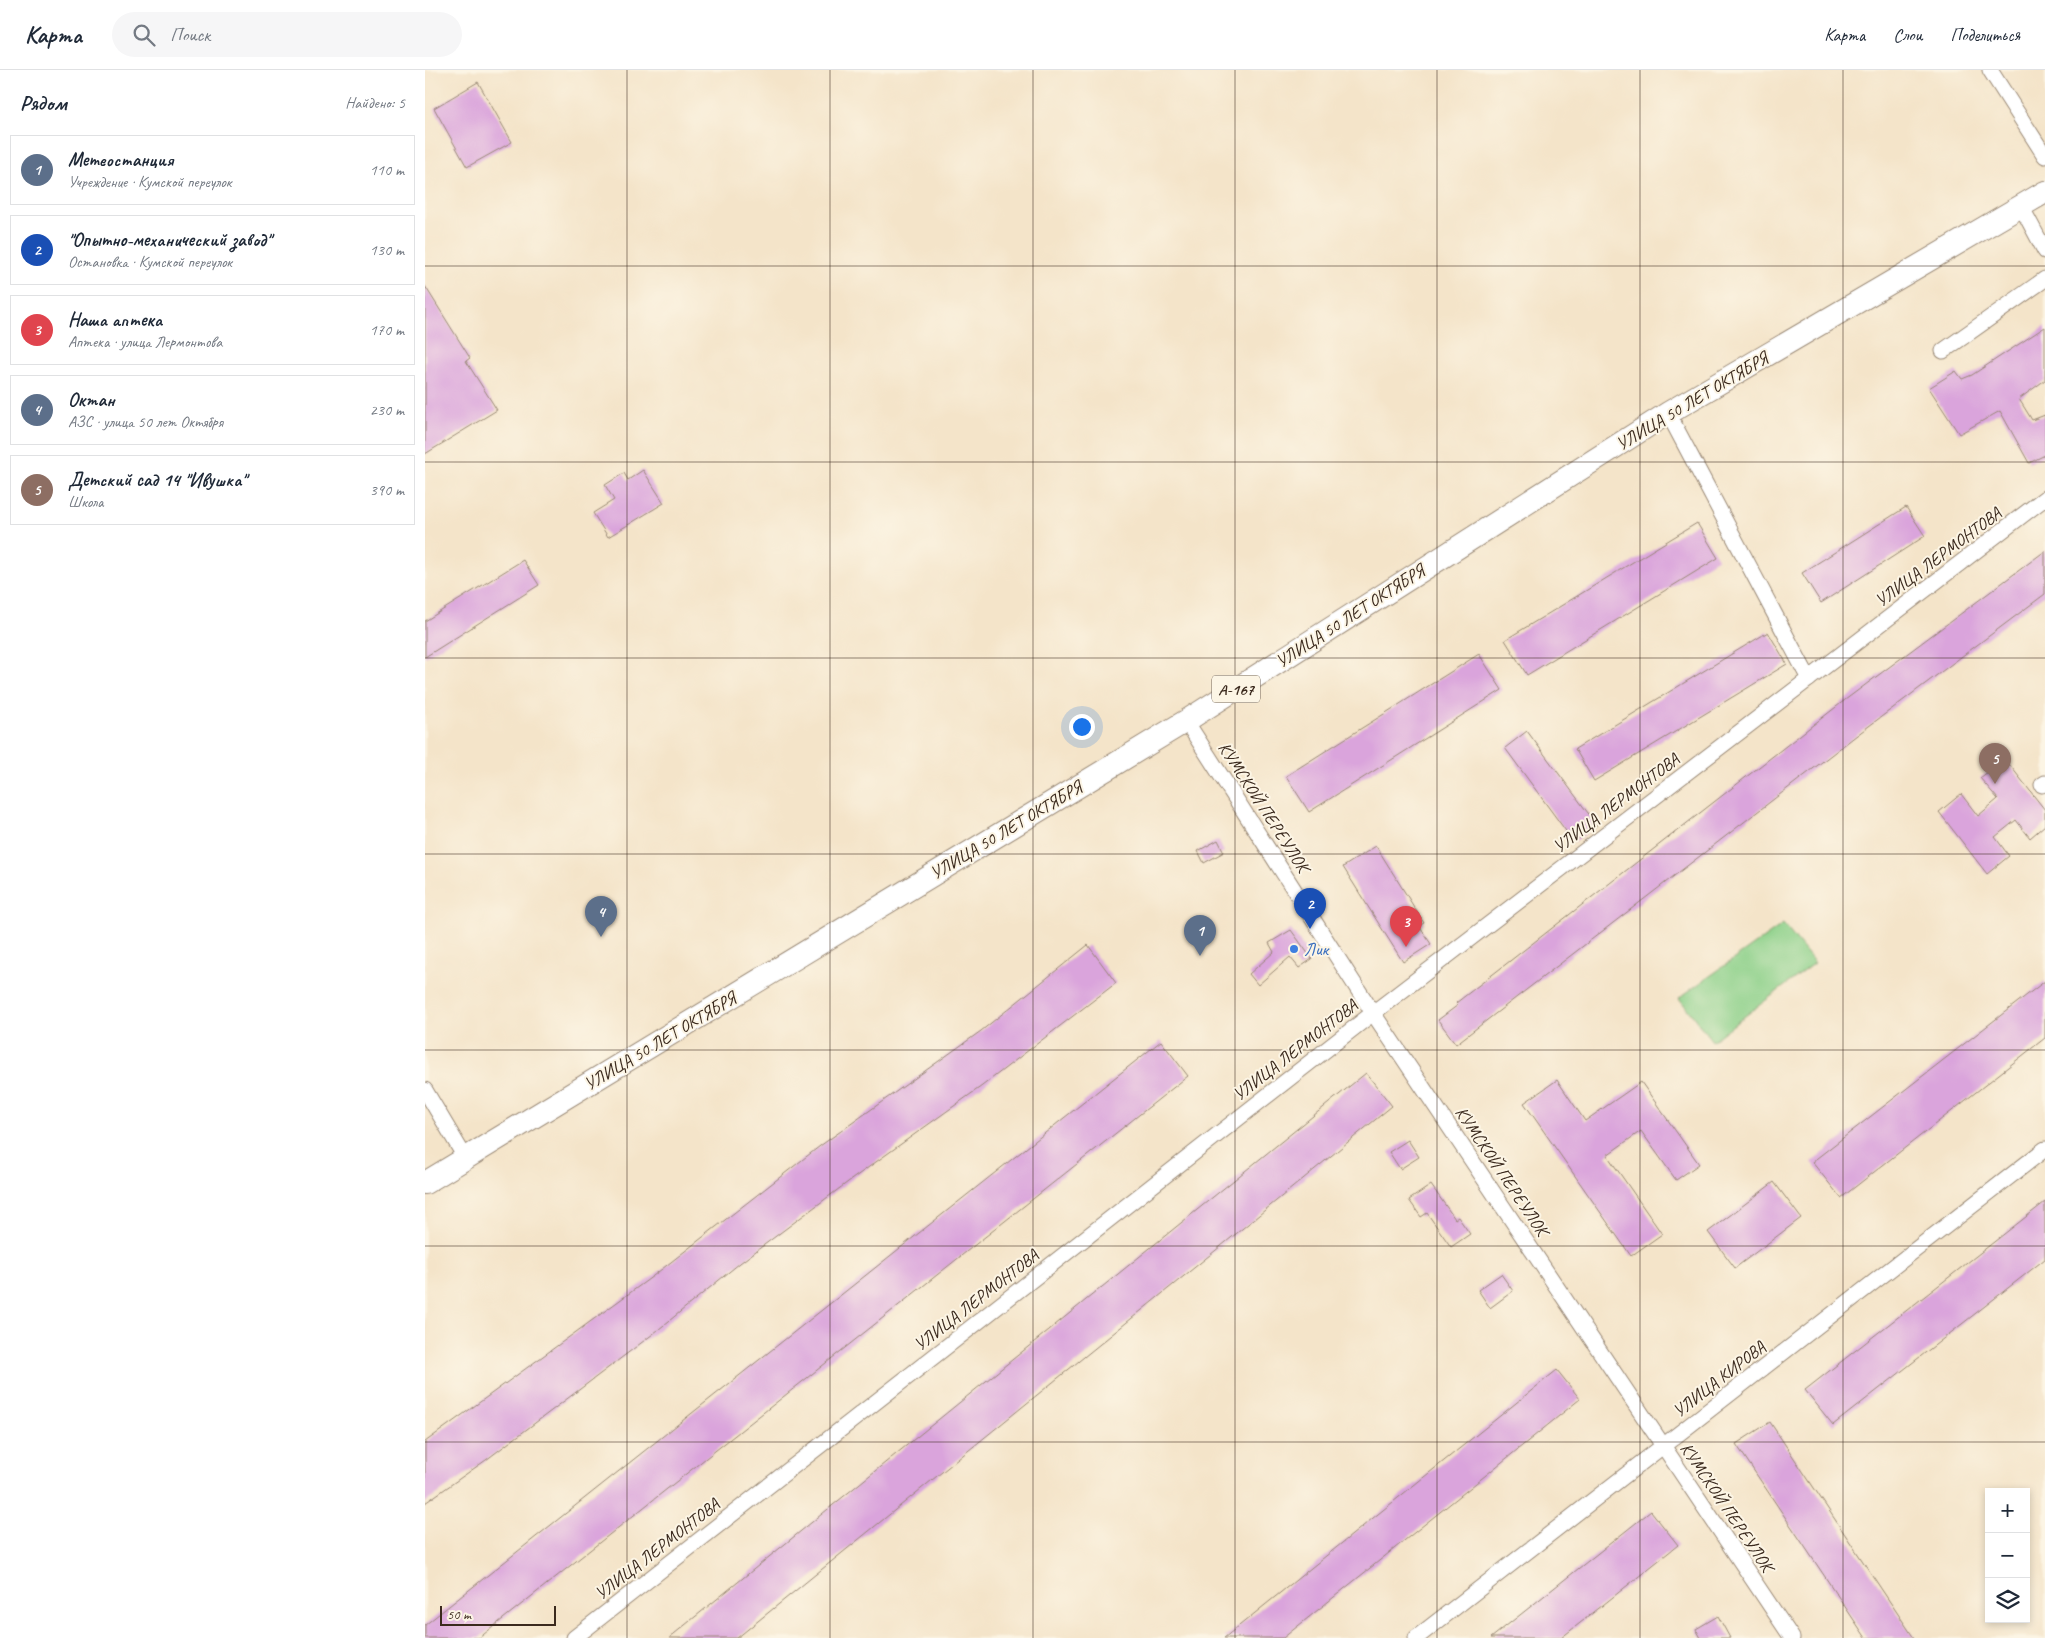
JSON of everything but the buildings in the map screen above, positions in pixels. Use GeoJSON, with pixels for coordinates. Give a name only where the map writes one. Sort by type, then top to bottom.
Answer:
{"type":"FeatureCollection","features":[{"type":"Feature","properties":{"kind":"highway","name":"УЛИЦА 50 ЛЕТ ОКТЯБРЯ"},"geometry":{"type":"LineString","coordinates":[[425,1184],[1186,721],[1668,413],[2045,192]]}},
{"type":"Feature","properties":{"kind":"street"},"geometry":{"type":"LineString","coordinates":[[1990,70],[2045,156]]}},
{"type":"Feature","properties":{"kind":"street"},"geometry":{"type":"LineString","coordinates":[[2021,206],[2045,252]]}},
{"type":"Feature","properties":{"kind":"street"},"geometry":{"type":"LineString","coordinates":[[1943,351],[2045,279]]}},
{"type":"Feature","properties":{"kind":"street"},"geometry":{"type":"LineString","coordinates":[[1668,413],[1809,679]]}},
{"type":"Feature","properties":{"kind":"street","name":"УЛИЦА ЛЕРМОНТОВА"},"geometry":{"type":"LineString","coordinates":[[574,1638],[1373,1013],[2045,498]]}},
{"type":"Feature","properties":{"kind":"street","name":"КУМСКОЙ ПЕРЕУЛОК"},"geometry":{"type":"LineString","coordinates":[[1186,721],[1373,1013],[1792,1638]]}},
{"type":"Feature","properties":{"kind":"street"},"geometry":{"type":"LineString","coordinates":[[425,1090],[466,1158]]}},
{"type":"Feature","properties":{"kind":"street","name":"УЛИЦА КИРОВА"},"geometry":{"type":"LineString","coordinates":[[1416,1638],[2045,1149]]}},
{"type":"Feature","properties":{"kind":"green space"},"geometry":{"type":"Polygon","coordinates":[[[1783,924],[1815,963],[1712,1041],[1679,998],[1783,924]]]}},
{"type":"Feature","properties":{"kind":"place","name":"Детский сад 14 \"Ивушка\""},"geometry":{"type":"Point","coordinates":[1995,784]}},
{"type":"Feature","properties":{"kind":"place","name":"\"Опытно-механический завод\""},"geometry":{"type":"Point","coordinates":[1310,929]}},
{"type":"Feature","properties":{"kind":"place","name":"Октан"},"geometry":{"type":"Point","coordinates":[601,937]}},
{"type":"Feature","properties":{"kind":"place","name":"Наша аптека"},"geometry":{"type":"Point","coordinates":[1406,947]}},
{"type":"Feature","properties":{"kind":"place","name":"Лик"},"geometry":{"type":"Point","coordinates":[1294,949]}},
{"type":"Feature","properties":{"kind":"place","name":"Метеостанция"},"geometry":{"type":"Point","coordinates":[1200,956]}}]}
